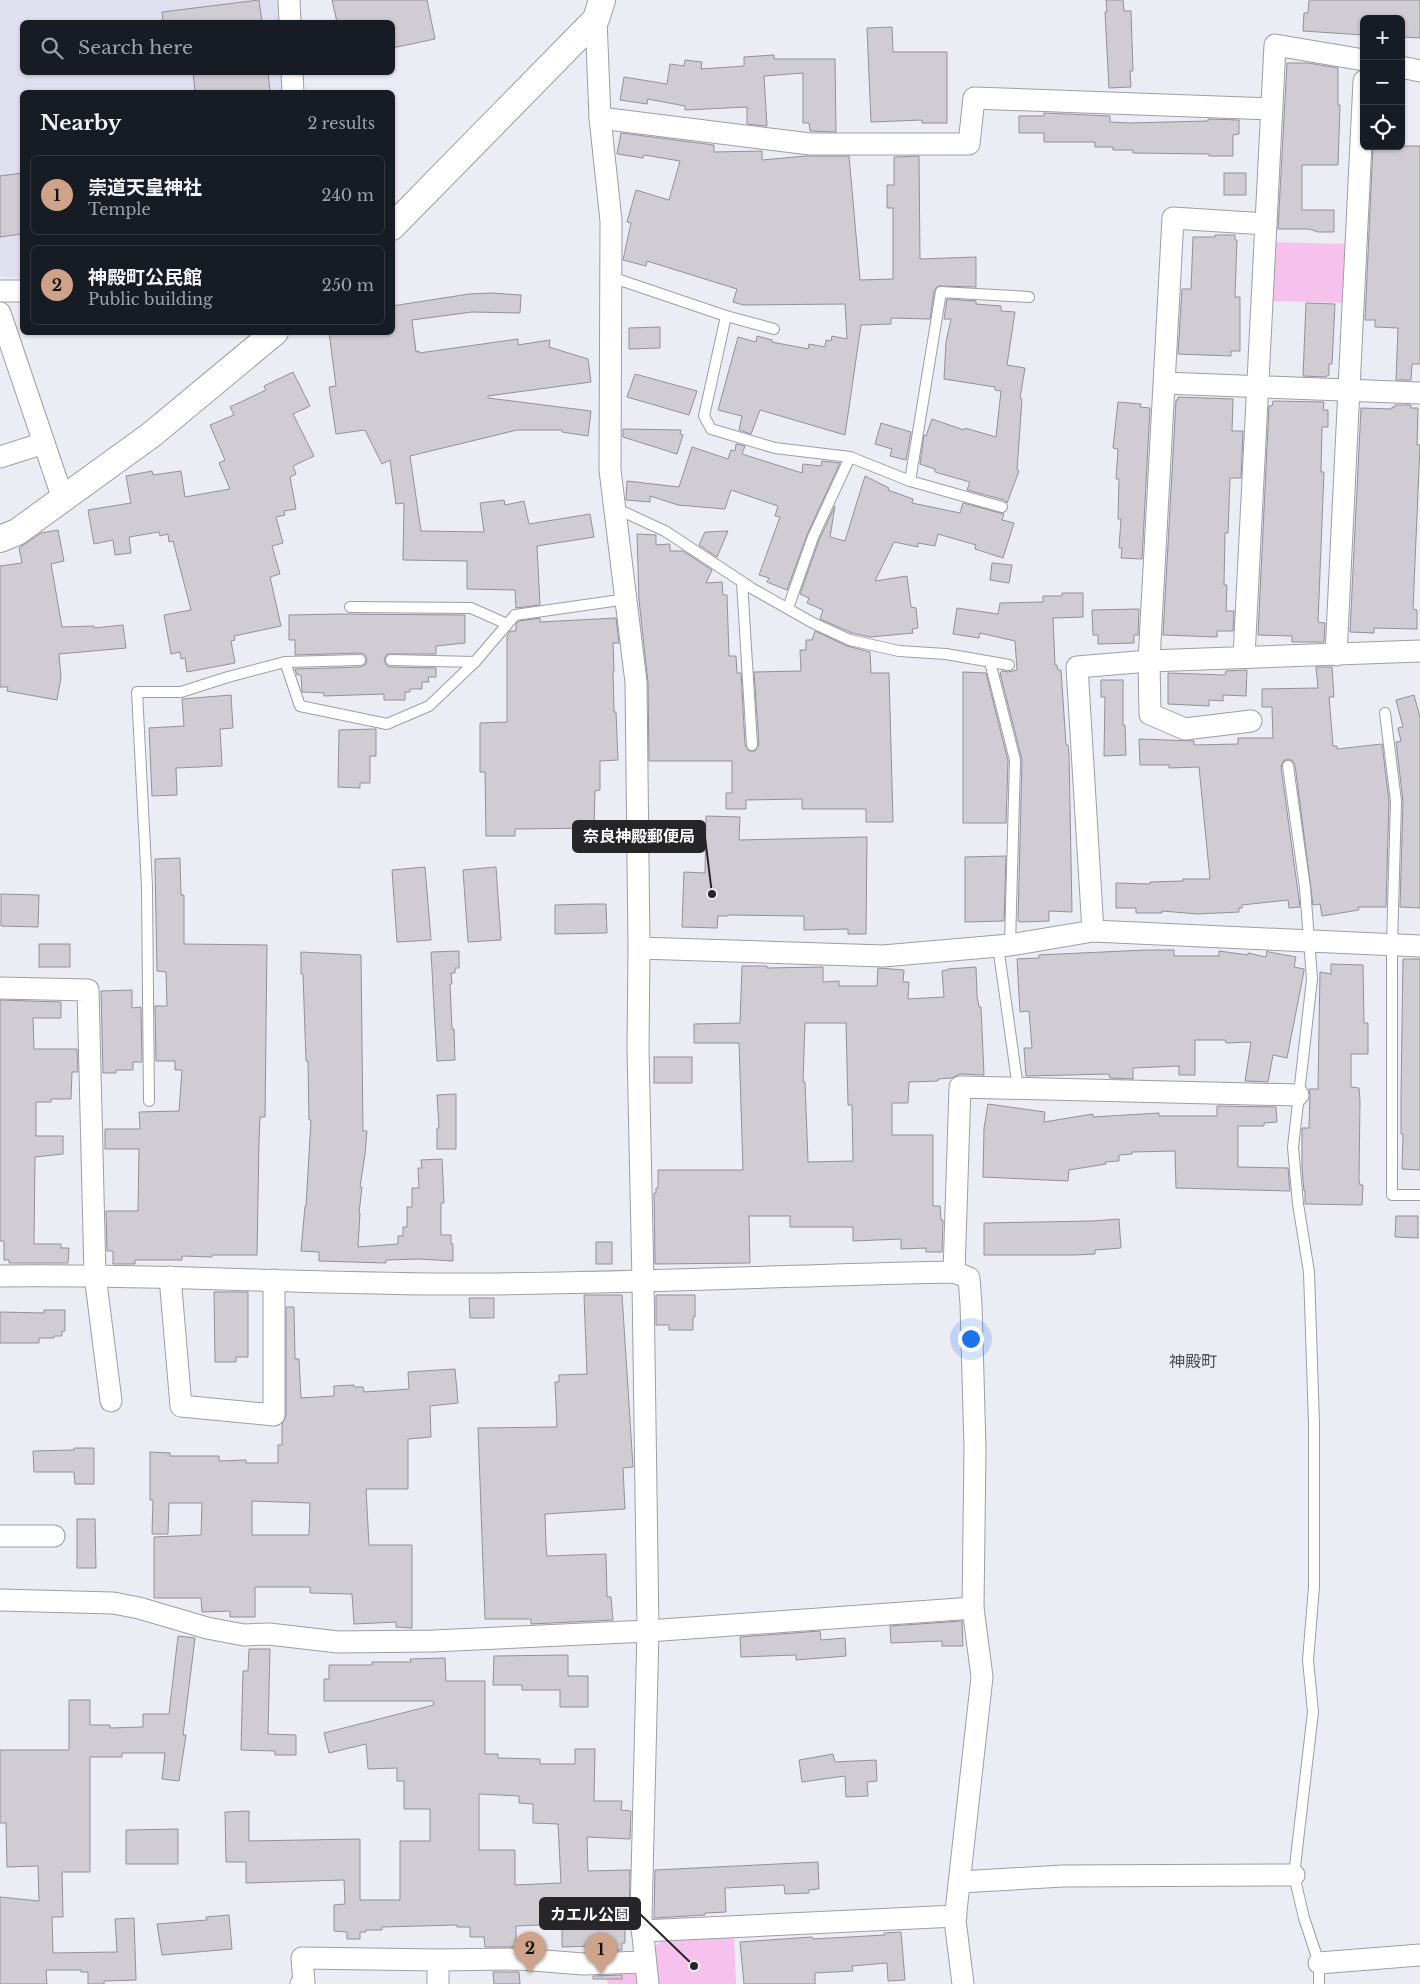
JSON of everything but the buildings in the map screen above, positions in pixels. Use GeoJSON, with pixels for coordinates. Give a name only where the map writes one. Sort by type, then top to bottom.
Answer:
{"type":"FeatureCollection","features":[{"type":"Feature","properties":{"kind":"street"},"geometry":{"type":"LineString","coordinates":[[289,0],[290,20]]}},
{"type":"Feature","properties":{"kind":"street"},"geometry":{"type":"LineString","coordinates":[[599,10],[600,118],[611,220],[610,470],[636,682],[639,948],[638,1049],[644,1282],[648,1632],[641,1917],[644,1962],[648,1984]]}},
{"type":"Feature","properties":{"kind":"street"},"geometry":{"type":"LineString","coordinates":[[395,224],[599,10]]}},
{"type":"Feature","properties":{"kind":"street"},"geometry":{"type":"LineString","coordinates":[[1244,657],[1275,45],[1360,59]]}},
{"type":"Feature","properties":{"kind":"street"},"geometry":{"type":"LineString","coordinates":[[1405,68],[1420,71]]}},
{"type":"Feature","properties":{"kind":"street"},"geometry":{"type":"LineString","coordinates":[[292,75],[293,90]]}},
{"type":"Feature","properties":{"kind":"street"},"geometry":{"type":"LineString","coordinates":[[600,118],[810,144],[969,144],[974,98],[1272,110]]}},
{"type":"Feature","properties":{"kind":"street"},"geometry":{"type":"LineString","coordinates":[[1336,655],[1363,105]]}},
{"type":"Feature","properties":{"kind":"street"},"geometry":{"type":"LineString","coordinates":[[1251,721],[1185,730],[1150,714],[1149,661],[1173,218],[1266,224]]}},
{"type":"Feature","properties":{"kind":"street"},"geometry":{"type":"LineString","coordinates":[[0,291],[20,291]]}},
{"type":"Feature","properties":{"kind":"street"},"geometry":{"type":"LineString","coordinates":[[0,313],[63,499]]}},
{"type":"Feature","properties":{"kind":"street"},"geometry":{"type":"LineString","coordinates":[[0,539],[16,532],[151,435],[270,335]]}},
{"type":"Feature","properties":{"kind":"street"},"geometry":{"type":"LineString","coordinates":[[1165,383],[1420,392]]}},
{"type":"Feature","properties":{"kind":"street"},"geometry":{"type":"LineString","coordinates":[[0,457],[44,443]]}},
{"type":"Feature","properties":{"kind":"street"},"geometry":{"type":"LineString","coordinates":[[1093,931],[1077,667],[1149,661],[1420,651]]}},
{"type":"Feature","properties":{"kind":"street"},"geometry":{"type":"LineString","coordinates":[[639,948],[883,956],[1004,946],[1093,931],[1420,946]]}},
{"type":"Feature","properties":{"kind":"street"},"geometry":{"type":"LineString","coordinates":[[0,988],[88,990],[95,1275],[111,1401]]}},
{"type":"Feature","properties":{"kind":"street"},"geometry":{"type":"LineString","coordinates":[[954,1272],[960,1087],[1298,1096]]}},
{"type":"Feature","properties":{"kind":"street"},"geometry":{"type":"LineString","coordinates":[[0,1276],[95,1275],[440,1284],[644,1282],[826,1274],[954,1272],[969,1278],[974,1448],[973,1608],[982,1677],[956,1916],[963,1984]]}},
{"type":"Feature","properties":{"kind":"street"},"geometry":{"type":"LineString","coordinates":[[170,1277],[181,1406],[274,1414],[274,1280]]}},
{"type":"Feature","properties":{"kind":"street"},"geometry":{"type":"LineString","coordinates":[[0,1536],[54,1536]]}},
{"type":"Feature","properties":{"kind":"street"},"geometry":{"type":"LineString","coordinates":[[0,1600],[113,1603],[139,1608],[206,1628],[235,1633],[269,1634],[338,1642],[433,1641],[648,1632],[973,1608]]}},
{"type":"Feature","properties":{"kind":"street"},"geometry":{"type":"LineString","coordinates":[[960,1882],[1063,1876],[1294,1875]]}},
{"type":"Feature","properties":{"kind":"street"},"geometry":{"type":"LineString","coordinates":[[642,1931],[956,1916]]}},
{"type":"Feature","properties":{"kind":"street"},"geometry":{"type":"LineString","coordinates":[[1319,1963],[1420,1955]]}},
{"type":"Feature","properties":{"kind":"street"},"geometry":{"type":"LineString","coordinates":[[301,1984],[304,1983],[302,1958],[520,1959],[584,1964],[644,1962]]}},
{"type":"Feature","properties":{"kind":"street"},"geometry":{"type":"LineString","coordinates":[[438,1960],[438,1984]]}},
{"type":"Feature","properties":{"kind":"lane"},"geometry":{"type":"LineString","coordinates":[[612,277],[726,316],[774,329]]}},
{"type":"Feature","properties":{"kind":"lane"},"geometry":{"type":"LineString","coordinates":[[910,481],[941,292],[1029,297]]}},
{"type":"Feature","properties":{"kind":"lane"},"geometry":{"type":"LineString","coordinates":[[726,316],[704,416],[711,428],[775,448],[850,457],[910,481],[1002,507]]}},
{"type":"Feature","properties":{"kind":"lane"},"geometry":{"type":"LineString","coordinates":[[788,608],[813,537],[850,457]]}},
{"type":"Feature","properties":{"kind":"lane"},"geometry":{"type":"LineString","coordinates":[[614,507],[665,531],[742,582],[813,623],[850,640],[899,651],[946,654],[1009,665]]}},
{"type":"Feature","properties":{"kind":"lane"},"geometry":{"type":"LineString","coordinates":[[742,582],[752,744]]}},
{"type":"Feature","properties":{"kind":"lane"},"geometry":{"type":"LineString","coordinates":[[285,662],[300,706],[388,724],[429,706],[475,662],[515,615],[627,599]]}},
{"type":"Feature","properties":{"kind":"lane"},"geometry":{"type":"LineString","coordinates":[[350,607],[471,608],[507,624]]}},
{"type":"Feature","properties":{"kind":"lane"},"geometry":{"type":"LineString","coordinates":[[149,1101],[147,886],[137,692],[181,692],[285,662],[360,660]]}},
{"type":"Feature","properties":{"kind":"lane"},"geometry":{"type":"LineString","coordinates":[[391,660],[475,662]]}},
{"type":"Feature","properties":{"kind":"lane"},"geometry":{"type":"LineString","coordinates":[[990,662],[1015,760],[1004,946],[1018,1088]]}},
{"type":"Feature","properties":{"kind":"lane"},"geometry":{"type":"LineString","coordinates":[[1385,713],[1396,801],[1392,945],[1392,1194],[1420,1195]]}},
{"type":"Feature","properties":{"kind":"lane"},"geometry":{"type":"LineString","coordinates":[[1288,766],[1296,815],[1311,940],[1312,979],[1293,1147],[1298,1204],[1309,1272],[1314,1424],[1314,1587],[1308,1660],[1313,1712],[1294,1875],[1304,1918],[1319,1963],[1319,1984]]}},
{"type":"Feature","properties":{"kind":"shaded area"},"geometry":{"type":"Polygon","coordinates":[[[0,0],[283,0],[284,20],[20,20],[20,75],[287,75],[288,90],[20,90],[20,278],[0,276],[0,0]]]}},
{"type":"Feature","properties":{"kind":"shaded area"},"geometry":{"type":"Polygon","coordinates":[[[1269,242],[1345,244],[1343,303],[1267,301],[1269,242]]]}},
{"type":"Feature","properties":{"kind":"shaded area"},"geometry":{"type":"Polygon","coordinates":[[[734,1935],[736,1984],[654,1984],[654,1948],[665,1937],[734,1935]]]}},
{"type":"Feature","properties":{"kind":"shaded area"},"geometry":{"type":"Polygon","coordinates":[[[627,1963],[640,1975],[640,1984],[608,1984],[606,1977],[627,1963]]]}},
{"type":"Feature","properties":{"kind":"place","name":"奈良神殿郵便局"},"geometry":{"type":"Point","coordinates":[712,894]}},
{"type":"Feature","properties":{"kind":"place","name":"カエル公園"},"geometry":{"type":"Point","coordinates":[694,1966]}},
{"type":"Feature","properties":{"kind":"place","name":"神殿町公民館"},"geometry":{"type":"Point","coordinates":[530,1973]}},
{"type":"Feature","properties":{"kind":"place","name":"崇道天皇神社"},"geometry":{"type":"Point","coordinates":[601,1974]}},
{"type":"Feature","properties":{"kind":"district","name":"神殿町"},"geometry":{"type":"Point","coordinates":[1193,1361]}}]}
